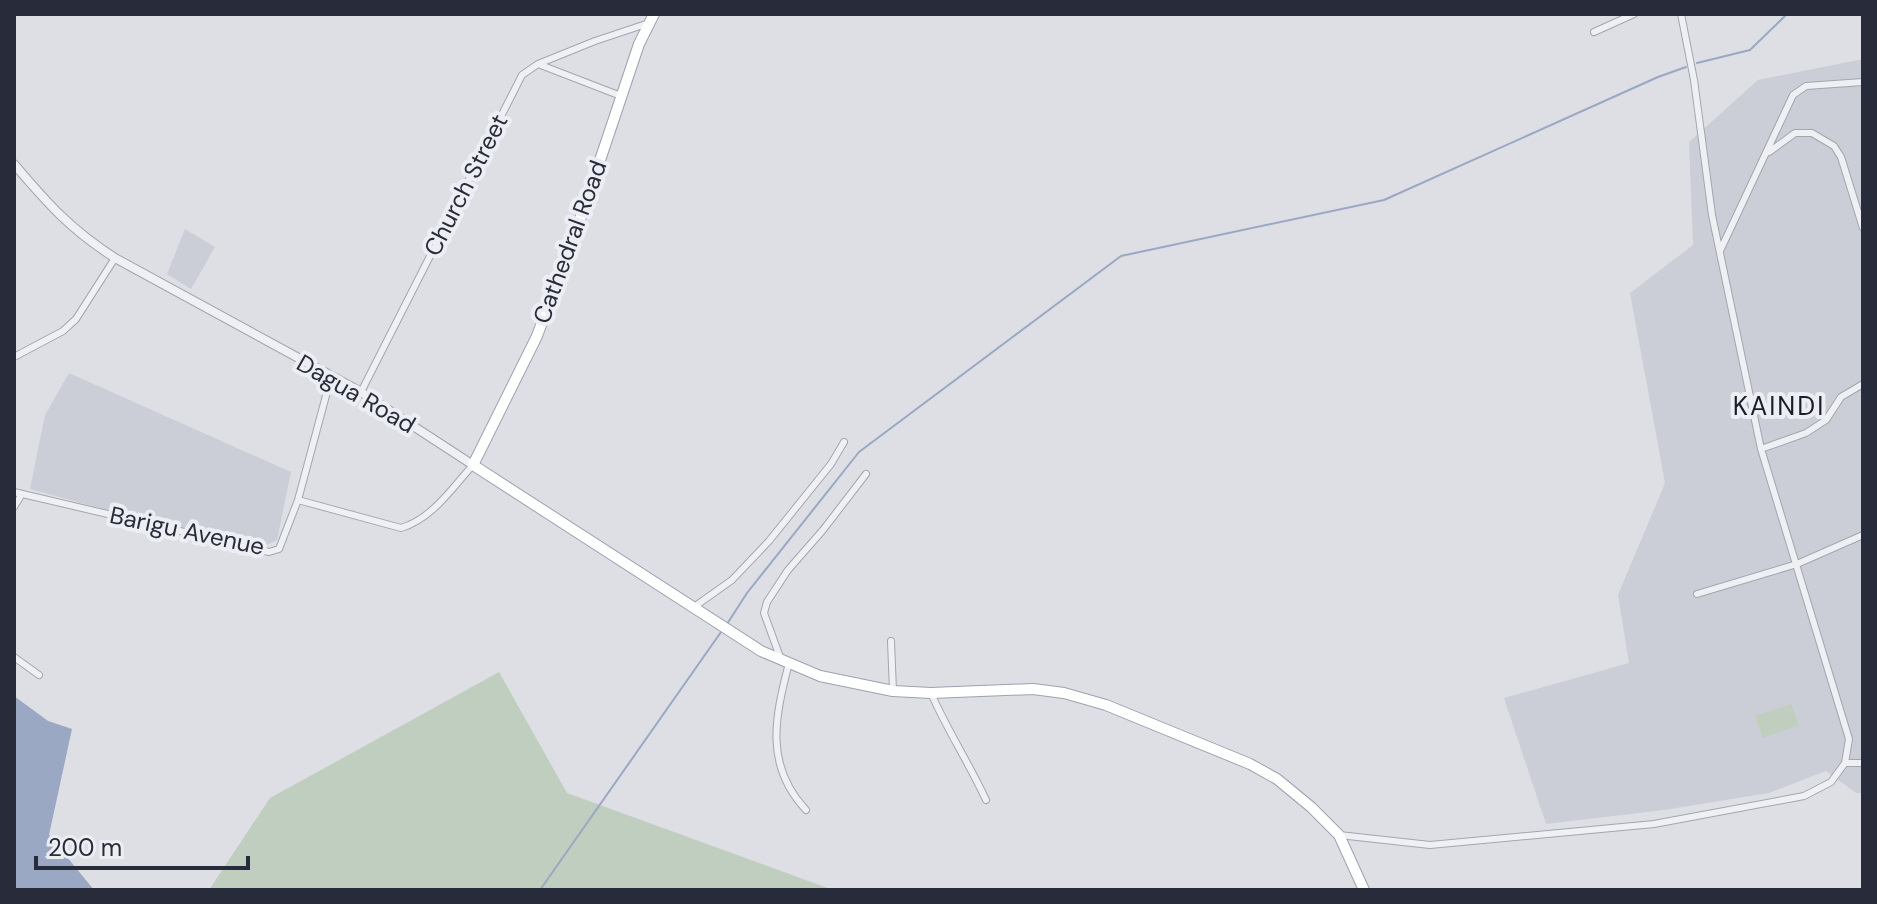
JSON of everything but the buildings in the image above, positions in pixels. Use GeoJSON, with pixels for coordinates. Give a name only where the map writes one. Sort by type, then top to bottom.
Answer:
{"type":"FeatureCollection","features":[{"type":"Feature","properties":{"kind":"main road","name":"Cathedral Road"},"geometry":{"type":"LineString","coordinates":[[473,465],[537,336],[639,44],[652,18]]}},
{"type":"Feature","properties":{"kind":"main road","name":"Dagua Road"},"geometry":{"type":"LineString","coordinates":[[473,465],[741,639],[785,662],[820,676],[893,691],[931,693],[1033,689],[1064,693],[1106,705],[1250,764],[1277,779],[1339,835]]}},
{"type":"Feature","properties":{"kind":"main road"},"geometry":{"type":"LineString","coordinates":[[1339,835],[1364,890]]}},
{"type":"Feature","properties":{"kind":"street"},"geometry":{"type":"LineString","coordinates":[[1594,32],[1634,14]]}},
{"type":"Feature","properties":{"kind":"street"},"geometry":{"type":"LineString","coordinates":[[1339,835],[1430,845],[1654,824],[1804,796],[1831,782],[1845,763],[1849,739],[1761,449],[1712,215],[1694,80],[1681,14]]}},
{"type":"Feature","properties":{"kind":"street"},"geometry":{"type":"LineString","coordinates":[[538,64],[652,18]]}},
{"type":"Feature","properties":{"kind":"street"},"geometry":{"type":"LineString","coordinates":[[538,64],[621,96]]}},
{"type":"Feature","properties":{"kind":"street","name":"Church Street"},"geometry":{"type":"LineString","coordinates":[[361,392],[522,75],[538,64]]}},
{"type":"Feature","properties":{"kind":"street"},"geometry":{"type":"LineString","coordinates":[[1720,251],[1786,106],[1800,88],[1863,82]]}},
{"type":"Feature","properties":{"kind":"street"},"geometry":{"type":"LineString","coordinates":[[1766,154],[1795,133],[1812,133],[1834,146],[1841,157],[1863,228]]}},
{"type":"Feature","properties":{"kind":"street","name":"Dagua Road"},"geometry":{"type":"LineString","coordinates":[[14,164],[48,205],[80,236],[361,392],[473,465]]}},
{"type":"Feature","properties":{"kind":"street"},"geometry":{"type":"LineString","coordinates":[[14,357],[63,331],[76,319],[115,258]]}},
{"type":"Feature","properties":{"kind":"street","name":"Barigu Avenue"},"geometry":{"type":"LineString","coordinates":[[14,492],[269,552],[279,549],[298,500],[331,377]]}},
{"type":"Feature","properties":{"kind":"street"},"geometry":{"type":"LineString","coordinates":[[1761,449],[1806,433],[1826,420],[1841,397],[1863,384]]}},
{"type":"Feature","properties":{"kind":"street"},"geometry":{"type":"LineString","coordinates":[[694,607],[732,580],[769,541],[831,464],[844,442]]}},
{"type":"Feature","properties":{"kind":"street"},"geometry":{"type":"LineString","coordinates":[[298,500],[401,528],[429,514],[473,465]]}},
{"type":"Feature","properties":{"kind":"street"},"geometry":{"type":"LineString","coordinates":[[806,810],[795,798],[778,762],[775,736],[785,662],[764,613],[767,602],[788,570],[866,474]]}},
{"type":"Feature","properties":{"kind":"street"},"geometry":{"type":"LineString","coordinates":[[14,507],[22,494]]}},
{"type":"Feature","properties":{"kind":"street"},"geometry":{"type":"LineString","coordinates":[[1697,594],[1797,564],[1863,535]]}},
{"type":"Feature","properties":{"kind":"street"},"geometry":{"type":"LineString","coordinates":[[891,641],[893,691]]}},
{"type":"Feature","properties":{"kind":"street"},"geometry":{"type":"LineString","coordinates":[[14,657],[39,675]]}},
{"type":"Feature","properties":{"kind":"street"},"geometry":{"type":"LineString","coordinates":[[931,693],[986,800]]}},
{"type":"Feature","properties":{"kind":"street"},"geometry":{"type":"LineString","coordinates":[[1845,763],[1863,763]]}},
{"type":"Feature","properties":{"kind":"shaded area"},"geometry":{"type":"Polygon","coordinates":[[[1863,59],[1863,793],[1856,793],[1826,771],[1769,793],[1546,824],[1504,698],[1629,663],[1618,595],[1665,483],[1630,293],[1693,245],[1689,142],[1758,80],[1863,59]]]}},
{"type":"Feature","properties":{"kind":"shaded area"},"geometry":{"type":"Polygon","coordinates":[[[185,229],[215,247],[191,289],[167,274],[185,229]]]}},
{"type":"Feature","properties":{"kind":"shaded area"},"geometry":{"type":"Polygon","coordinates":[[[69,373],[291,472],[277,540],[263,547],[136,518],[30,489],[45,415],[69,373]]]}},
{"type":"Feature","properties":{"kind":"green space"},"geometry":{"type":"Polygon","coordinates":[[[499,672],[567,793],[833,890],[209,890],[270,798],[499,672]]]}},
{"type":"Feature","properties":{"kind":"green space"},"geometry":{"type":"Polygon","coordinates":[[[1791,704],[1799,725],[1763,738],[1755,716],[1791,704]]]}},
{"type":"Feature","properties":{"kind":"water"},"geometry":{"type":"Polygon","coordinates":[[[14,696],[48,721],[72,729],[49,835],[94,890],[14,890],[14,696]]]}},
{"type":"Feature","properties":{"kind":"waterway"},"geometry":{"type":"LineString","coordinates":[[1697,63],[1750,50],[1787,14]]}},
{"type":"Feature","properties":{"kind":"waterway"},"geometry":{"type":"LineString","coordinates":[[727,624],[747,593],[859,452],[1121,256],[1384,200],[1686,67]]}},
{"type":"Feature","properties":{"kind":"waterway"},"geometry":{"type":"LineString","coordinates":[[540,890],[721,632]]}},
{"type":"Feature","properties":{"kind":"district","name":"KAINDI"},"geometry":{"type":"Point","coordinates":[1779,406]}}]}
